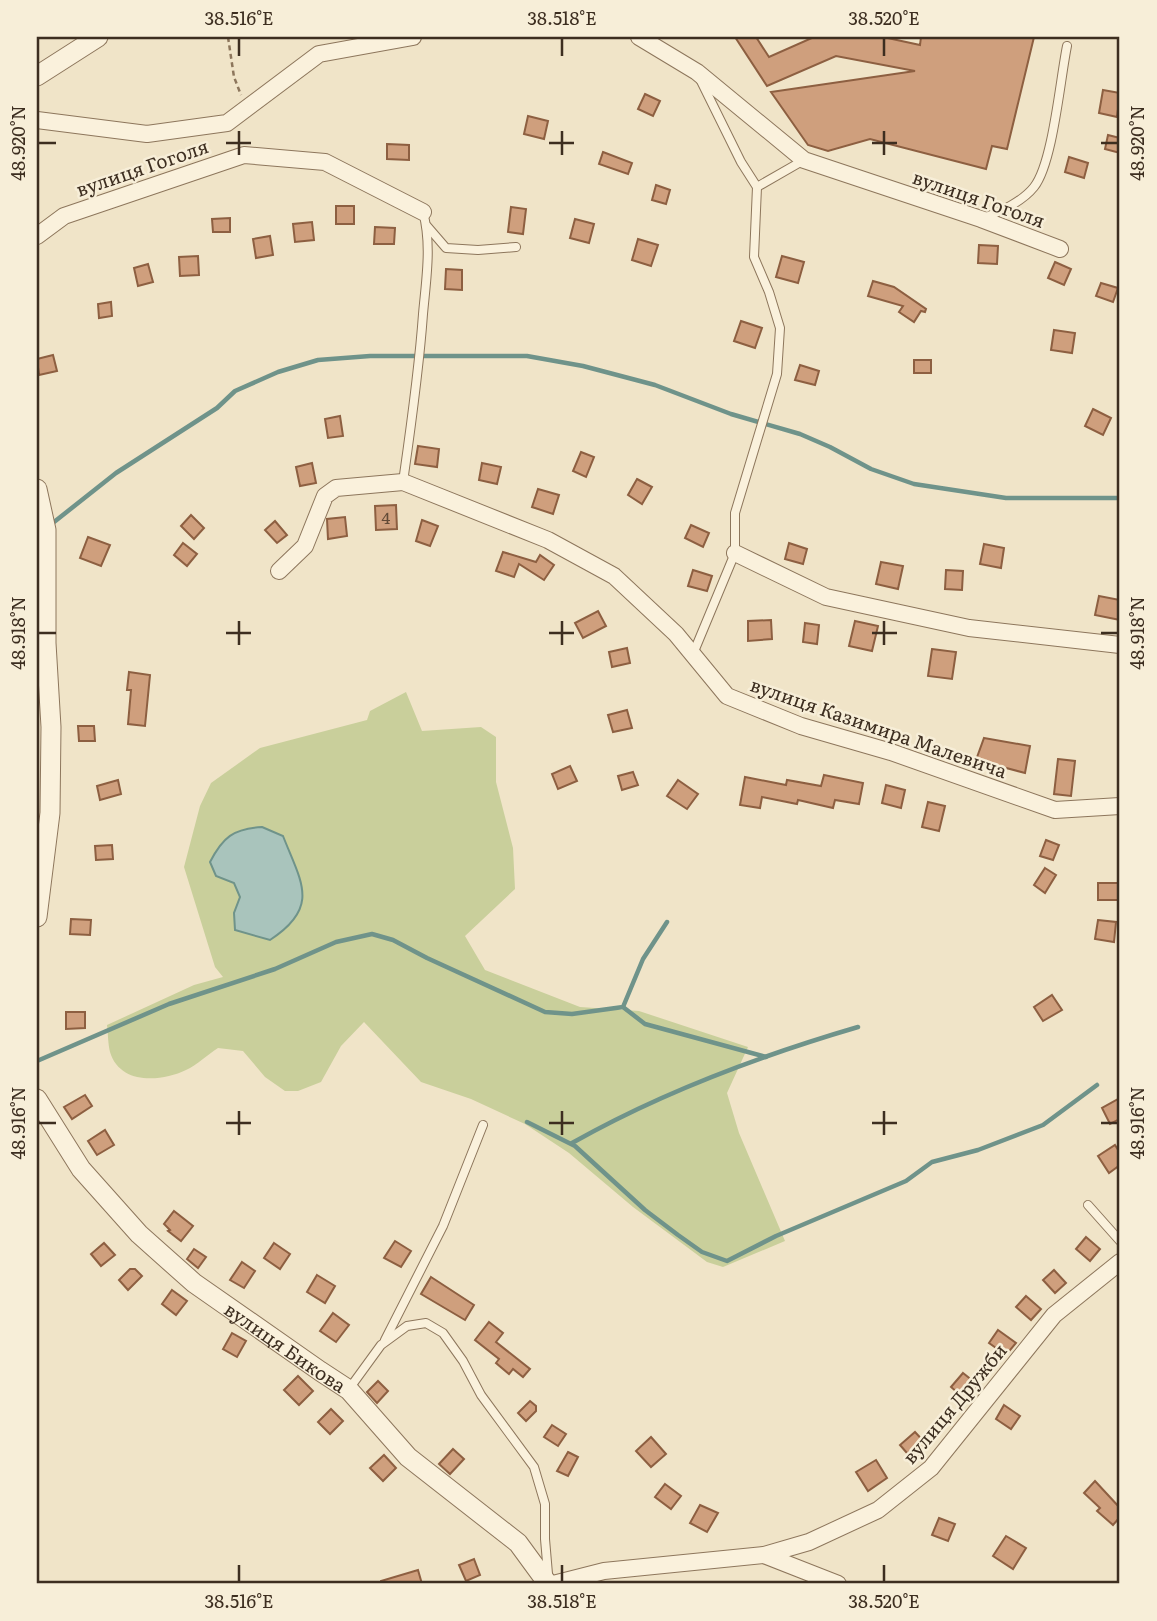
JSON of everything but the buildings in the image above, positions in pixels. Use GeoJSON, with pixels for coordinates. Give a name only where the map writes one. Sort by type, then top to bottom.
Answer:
{"type":"FeatureCollection","features":[{"type":"Feature","properties":{"kind":"street"},"geometry":{"type":"LineString","coordinates":[[37,76],[98,37]]}},
{"type":"Feature","properties":{"kind":"street"},"geometry":{"type":"LineString","coordinates":[[37,120],[148,134],[227,123],[319,54],[413,37]]}},
{"type":"Feature","properties":{"kind":"street"},"geometry":{"type":"LineString","coordinates":[[639,37],[696,72],[804,160]]}},
{"type":"Feature","properties":{"kind":"street","name":"вулиця Гоголя"},"geometry":{"type":"LineString","coordinates":[[37,236],[64,216],[244,155],[325,162],[425,219]]}},
{"type":"Feature","properties":{"kind":"street","name":"вулиця Гоголя"},"geometry":{"type":"LineString","coordinates":[[804,160],[981,219],[1060,249]]}},
{"type":"Feature","properties":{"kind":"street","name":"вулиця Казимира Малевича"},"geometry":{"type":"LineString","coordinates":[[279,571],[305,546],[325,496],[330,492],[336,488],[363,484],[403,482],[548,540],[614,576],[676,634],[727,696],[802,726],[891,752],[1055,810],[1120,806]]}},
{"type":"Feature","properties":{"kind":"street"},"geometry":{"type":"LineString","coordinates":[[37,489],[46,530],[46,643],[51,727],[50,813],[37,917]]}},
{"type":"Feature","properties":{"kind":"street"},"geometry":{"type":"LineString","coordinates":[[735,553],[826,597],[969,628],[1120,645]]}},
{"type":"Feature","properties":{"kind":"street","name":"вулиця Бикова"},"geometry":{"type":"LineString","coordinates":[[37,1099],[81,1169],[139,1234],[194,1283],[349,1390],[408,1457],[518,1543],[550,1584]]}},
{"type":"Feature","properties":{"kind":"street","name":"вулиця Дружби"},"geometry":{"type":"LineString","coordinates":[[550,1584],[604,1571],[764,1555],[808,1542],[878,1510],[931,1468],[1054,1315],[1120,1262]]}},
{"type":"Feature","properties":{"kind":"street"},"geometry":{"type":"LineString","coordinates":[[764,1555],[838,1584]]}},
{"type":"Feature","properties":{"kind":"lane"},"geometry":{"type":"LineString","coordinates":[[981,219],[1005,210],[1033,188],[1046,164],[1067,46]]}},
{"type":"Feature","properties":{"kind":"lane"},"geometry":{"type":"LineString","coordinates":[[693,654],[735,553],[735,513],[777,374],[780,328],[754,257],[757,187],[741,162],[696,72]]}},
{"type":"Feature","properties":{"kind":"lane"},"geometry":{"type":"LineString","coordinates":[[757,187],[804,160]]}},
{"type":"Feature","properties":{"kind":"lane"},"geometry":{"type":"LineString","coordinates":[[425,219],[446,248],[478,250],[516,247]]}},
{"type":"Feature","properties":{"kind":"lane"},"geometry":{"type":"LineString","coordinates":[[403,482],[418,383],[428,266],[425,219]]}},
{"type":"Feature","properties":{"kind":"lane"},"geometry":{"type":"LineString","coordinates":[[349,1390],[381,1345],[443,1226],[483,1125]]}},
{"type":"Feature","properties":{"kind":"lane"},"geometry":{"type":"LineString","coordinates":[[1088,1205],[1120,1241]]}},
{"type":"Feature","properties":{"kind":"lane"},"geometry":{"type":"LineString","coordinates":[[381,1345],[407,1326],[426,1323],[443,1333],[463,1361],[481,1395],[534,1467],[545,1504],[545,1539],[550,1584]]}},
{"type":"Feature","properties":{"kind":"path"},"geometry":{"type":"LineString","coordinates":[[228,37],[238,91],[248,107]]}},
{"type":"Feature","properties":{"kind":"green space"},"geometry":{"type":"Polygon","coordinates":[[[406,692],[422,731],[481,727],[496,737],[496,782],[513,848],[515,889],[465,936],[485,970],[580,1007],[639,1011],[748,1047],[727,1093],[739,1133],[785,1241],[723,1267],[707,1262],[633,1207],[569,1153],[525,1124],[471,1099],[421,1082],[364,1022],[341,1046],[321,1082],[298,1091],[285,1091],[265,1077],[243,1051],[218,1048],[186,1070],[165,1077],[142,1078],[123,1070],[115,1063],[110,1052],[107,1025],[194,985],[223,977],[215,967],[184,867],[200,806],[211,783],[260,748],[367,720],[370,711],[406,692]]]}},
{"type":"Feature","properties":{"kind":"water"},"geometry":{"type":"Polygon","coordinates":[[[262,827],[283,836],[296,867],[302,893],[296,916],[270,940],[235,930],[234,913],[240,897],[234,883],[216,876],[210,862],[230,836],[243,830],[262,827]]]}},
{"type":"Feature","properties":{"kind":"waterway"},"geometry":{"type":"LineString","coordinates":[[49,526],[116,473],[217,408],[235,391],[278,372],[318,360],[370,356],[527,356],[583,366],[655,385],[731,414],[800,434],[871,469],[914,484],[1006,498],[1120,498]]}},
{"type":"Feature","properties":{"kind":"waterway"},"geometry":{"type":"LineString","coordinates":[[37,1061],[169,1004],[275,969],[336,942],[372,934],[393,940],[545,1012],[572,1014],[623,1007],[643,959],[667,922]]}},
{"type":"Feature","properties":{"kind":"waterway"},"geometry":{"type":"LineString","coordinates":[[623,1007],[645,1024],[766,1057]]}},
{"type":"Feature","properties":{"kind":"waterway"},"geometry":{"type":"LineString","coordinates":[[572,1143],[641,1107],[712,1077],[784,1050],[858,1027]]}},
{"type":"Feature","properties":{"kind":"waterway"},"geometry":{"type":"LineString","coordinates":[[527,1122],[575,1146],[645,1210],[678,1235],[702,1252],[727,1261],[776,1236],[906,1181],[932,1162],[978,1150],[1043,1125],[1097,1085]]}}]}
